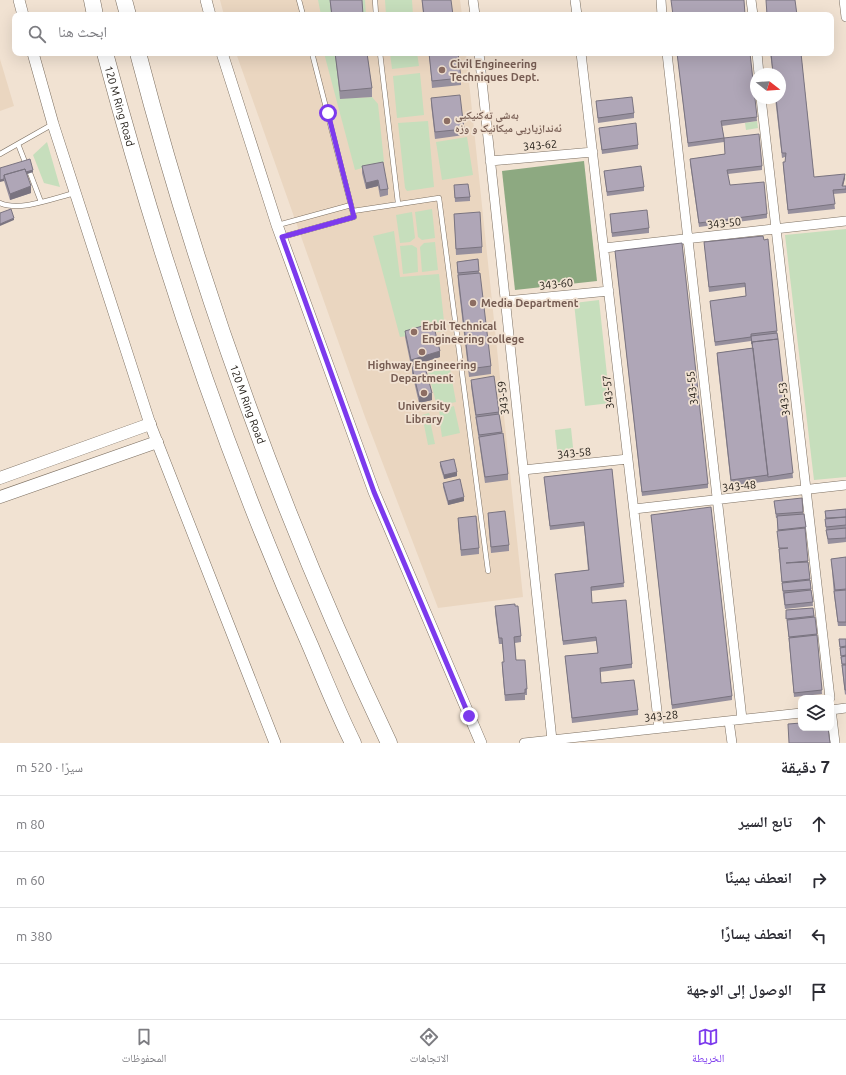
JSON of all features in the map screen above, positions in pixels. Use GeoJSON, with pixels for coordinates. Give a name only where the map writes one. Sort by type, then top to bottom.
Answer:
{"type":"FeatureCollection","features":[{"type":"Feature","properties":{"kind":"highway"},"geometry":{"type":"LineString","coordinates":[[92,0],[94,12]]}},
{"type":"Feature","properties":{"kind":"highway"},"geometry":{"type":"LineString","coordinates":[[124,0],[127,12]]}},
{"type":"Feature","properties":{"kind":"highway","name":"120 M Ring Road"},"geometry":{"type":"LineString","coordinates":[[106,56],[125,129],[160,245],[218,417],[289,598],[353,743]]}},
{"type":"Feature","properties":{"kind":"highway","name":"120 M Ring Road"},"geometry":{"type":"LineString","coordinates":[[139,56],[174,183],[241,388],[274,477],[313,573],[388,743]]}},
{"type":"Feature","properties":{"kind":"main road"},"geometry":{"type":"LineString","coordinates":[[0,478],[150,424]]}},
{"type":"Feature","properties":{"kind":"main road"},"geometry":{"type":"LineString","coordinates":[[0,497],[157,442]]}},
{"type":"Feature","properties":{"kind":"street"},"geometry":{"type":"LineString","coordinates":[[19,0],[22,12]]}},
{"type":"Feature","properties":{"kind":"street"},"geometry":{"type":"LineString","coordinates":[[206,0],[209,12]]}},
{"type":"Feature","properties":{"kind":"street"},"geometry":{"type":"LineString","coordinates":[[473,0],[475,12]]}},
{"type":"Feature","properties":{"kind":"street"},"geometry":{"type":"LineString","coordinates":[[575,0],[577,12]]}},
{"type":"Feature","properties":{"kind":"street"},"geometry":{"type":"LineString","coordinates":[[661,0],[662,12]]}},
{"type":"Feature","properties":{"kind":"street"},"geometry":{"type":"LineString","coordinates":[[751,0],[752,12]]}},
{"type":"Feature","properties":{"kind":"street"},"geometry":{"type":"LineString","coordinates":[[844,0],[846,17]]}},
{"type":"Feature","properties":{"kind":"street"},"geometry":{"type":"LineString","coordinates":[[34,56],[75,194],[150,424],[275,743]]}},
{"type":"Feature","properties":{"kind":"street"},"geometry":{"type":"LineString","coordinates":[[223,56],[277,225],[374,492],[481,743]]}},
{"type":"Feature","properties":{"kind":"street","name":"343-59"},"geometry":{"type":"LineString","coordinates":[[479,56],[552,740]]}},
{"type":"Feature","properties":{"kind":"street","name":"343-57"},"geometry":{"type":"LineString","coordinates":[[581,56],[659,728]]}},
{"type":"Feature","properties":{"kind":"street","name":"343-55"},"geometry":{"type":"LineString","coordinates":[[667,56],[686,239],[742,719]]}},
{"type":"Feature","properties":{"kind":"street"},"geometry":{"type":"LineString","coordinates":[[757,56],[758,68]]}},
{"type":"Feature","properties":{"kind":"street","name":"343-53"},"geometry":{"type":"LineString","coordinates":[[762,104],[830,695]]}},
{"type":"Feature","properties":{"kind":"street","name":"343-62"},"geometry":{"type":"LineString","coordinates":[[490,161],[593,152]]}},
{"type":"Feature","properties":{"kind":"street","name":"343-50"},"geometry":{"type":"LineString","coordinates":[[604,248],[846,221]]}},
{"type":"Feature","properties":{"kind":"street","name":"343-60"},"geometry":{"type":"LineString","coordinates":[[505,301],[608,291]]}},
{"type":"Feature","properties":{"kind":"street","name":"343-58"},"geometry":{"type":"LineString","coordinates":[[523,470],[628,459]]}},
{"type":"Feature","properties":{"kind":"street","name":"343-48"},"geometry":{"type":"LineString","coordinates":[[634,509],[846,485]]}},
{"type":"Feature","properties":{"kind":"street"},"geometry":{"type":"LineString","coordinates":[[834,709],[846,708]]}},
{"type":"Feature","properties":{"kind":"street","name":"343-28"},"geometry":{"type":"LineString","coordinates":[[524,743],[552,740],[570,741],[659,728],[798,713]]}},
{"type":"Feature","properties":{"kind":"street"},"geometry":{"type":"LineString","coordinates":[[729,721],[732,743]]}},
{"type":"Feature","properties":{"kind":"street"},"geometry":{"type":"LineString","coordinates":[[834,731],[835,743]]}},
{"type":"Feature","properties":{"kind":"lane"},"geometry":{"type":"LineString","coordinates":[[299,0],[302,12]]}},
{"type":"Feature","properties":{"kind":"lane"},"geometry":{"type":"LineString","coordinates":[[375,0],[376,12]]}},
{"type":"Feature","properties":{"kind":"lane"},"geometry":{"type":"LineString","coordinates":[[282,237],[354,217],[313,56]]}},
{"type":"Feature","properties":{"kind":"lane"},"geometry":{"type":"LineString","coordinates":[[380,56],[398,203]]}},
{"type":"Feature","properties":{"kind":"lane"},"geometry":{"type":"LineString","coordinates":[[0,154],[53,124]]}},
{"type":"Feature","properties":{"kind":"lane"},"geometry":{"type":"LineString","coordinates":[[18,144],[25,162]]}},
{"type":"Feature","properties":{"kind":"lane"},"geometry":{"type":"LineString","coordinates":[[30,173],[41,202]]}},
{"type":"Feature","properties":{"kind":"lane"},"geometry":{"type":"LineString","coordinates":[[0,203],[10,207],[75,194]]}},
{"type":"Feature","properties":{"kind":"lane"},"geometry":{"type":"LineString","coordinates":[[353,211],[439,198],[488,571]]}},
{"type":"Feature","properties":{"kind":"lane"},"geometry":{"type":"LineString","coordinates":[[277,225],[351,205]]}},
{"type":"Feature","properties":{"kind":"shaded area"},"geometry":{"type":"Polygon","coordinates":[[[220,0],[460,0],[462,12],[223,12],[220,0]]]}},
{"type":"Feature","properties":{"kind":"shaded area","name":"Erbil Technical Engineering college"},"geometry":{"type":"Polygon","coordinates":[[[237,56],[466,56],[523,597],[438,608],[365,417],[237,56]]]}},
{"type":"Feature","properties":{"kind":"shaded area"},"geometry":{"type":"Polygon","coordinates":[[[0,59],[14,106],[0,111],[0,59]]]}},
{"type":"Feature","properties":{"kind":"green space"},"geometry":{"type":"Polygon","coordinates":[[[318,0],[365,0],[366,12],[320,12],[318,0]]]}},
{"type":"Feature","properties":{"kind":"green space"},"geometry":{"type":"Polygon","coordinates":[[[385,0],[412,0],[413,12],[386,12],[385,0]]]}},
{"type":"Feature","properties":{"kind":"green space"},"geometry":{"type":"Polygon","coordinates":[[[325,56],[354,56],[357,98],[372,97],[378,104],[384,162],[355,170],[325,56]]]}},
{"type":"Feature","properties":{"kind":"green space"},"geometry":{"type":"Polygon","coordinates":[[[390,56],[417,56],[419,66],[392,69],[390,56]]]}},
{"type":"Feature","properties":{"kind":"green space"},"geometry":{"type":"Polygon","coordinates":[[[420,73],[424,115],[397,118],[393,76],[420,73]]]}},
{"type":"Feature","properties":{"kind":"green space"},"geometry":{"type":"Polygon","coordinates":[[[428,121],[434,187],[407,191],[405,188],[398,123],[428,121]]]}},
{"type":"Feature","properties":{"kind":"green space"},"geometry":{"type":"Polygon","coordinates":[[[757,121],[758,128],[746,130],[745,123],[757,121]]]}},
{"type":"Feature","properties":{"kind":"green space"},"geometry":{"type":"Polygon","coordinates":[[[467,137],[473,175],[442,180],[436,142],[467,137]]]}},
{"type":"Feature","properties":{"kind":"green space"},"geometry":{"type":"Polygon","coordinates":[[[47,142],[60,187],[44,183],[33,155],[47,142]]]}},
{"type":"Feature","properties":{"kind":"green space"},"geometry":{"type":"Polygon","coordinates":[[[584,161],[597,281],[515,290],[502,171],[584,161]]]}},
{"type":"Feature","properties":{"kind":"green space"},"geometry":{"type":"Polygon","coordinates":[[[432,209],[435,238],[422,240],[418,237],[415,212],[432,209]]]}},
{"type":"Feature","properties":{"kind":"green space"},"geometry":{"type":"Polygon","coordinates":[[[412,212],[415,238],[410,242],[400,243],[396,215],[412,212]]]}},
{"type":"Feature","properties":{"kind":"green space"},"geometry":{"type":"Polygon","coordinates":[[[846,229],[846,477],[814,480],[785,235],[846,229]]]}},
{"type":"Feature","properties":{"kind":"green space"},"geometry":{"type":"Polygon","coordinates":[[[394,231],[400,277],[439,274],[445,331],[400,337],[373,236],[394,231]]]}},
{"type":"Feature","properties":{"kind":"green space"},"geometry":{"type":"Polygon","coordinates":[[[435,242],[438,270],[422,272],[420,247],[424,243],[435,242]]]}},
{"type":"Feature","properties":{"kind":"green space"},"geometry":{"type":"Polygon","coordinates":[[[412,245],[417,248],[418,272],[403,274],[400,246],[412,245]]]}},
{"type":"Feature","properties":{"kind":"green space"},"geometry":{"type":"Polygon","coordinates":[[[599,300],[610,403],[585,406],[574,303],[599,300]]]}},
{"type":"Feature","properties":{"kind":"green space"},"geometry":{"type":"Polygon","coordinates":[[[450,369],[456,402],[437,406],[428,372],[450,369]]]}},
{"type":"Feature","properties":{"kind":"green space"},"geometry":{"type":"Polygon","coordinates":[[[454,406],[460,433],[442,437],[440,423],[431,425],[435,444],[428,445],[422,415],[429,413],[431,419],[440,417],[439,410],[454,406]]]}},
{"type":"Feature","properties":{"kind":"green space"},"geometry":{"type":"Polygon","coordinates":[[[571,428],[574,457],[558,458],[555,430],[571,428]]]}},
{"type":"Feature","properties":{"kind":"building"},"geometry":{"type":"Polygon","coordinates":[[[330,0],[362,0],[363,12],[332,12],[330,0]]]}},
{"type":"Feature","properties":{"kind":"building"},"geometry":{"type":"Polygon","coordinates":[[[422,0],[451,0],[453,12],[424,12],[422,0]]]}},
{"type":"Feature","properties":{"kind":"building"},"geometry":{"type":"Polygon","coordinates":[[[671,0],[744,0],[745,12],[673,12],[671,0]]]}},
{"type":"Feature","properties":{"kind":"building"},"geometry":{"type":"Polygon","coordinates":[[[766,0],[795,0],[797,12],[767,12],[766,0]]]}},
{"type":"Feature","properties":{"kind":"building"},"geometry":{"type":"Polygon","coordinates":[[[335,56],[367,56],[372,88],[340,91],[335,56]]]}},
{"type":"Feature","properties":{"kind":"building"},"geometry":{"type":"Polygon","coordinates":[[[429,56],[458,56],[461,78],[432,81],[429,56]]]}},
{"type":"Feature","properties":{"kind":"building"},"geometry":{"type":"Polygon","coordinates":[[[677,56],[750,56],[752,68],[750,68],[750,104],[756,104],[757,117],[721,121],[724,138],[688,143],[677,56]]]}},
{"type":"Feature","properties":{"kind":"building"},"geometry":{"type":"Polygon","coordinates":[[[771,56],[801,56],[814,177],[845,174],[842,186],[846,186],[846,189],[833,190],[835,204],[788,210],[783,162],[785,162],[786,153],[782,153],[777,104],[786,104],[786,68],[772,68],[771,56]]]}},
{"type":"Feature","properties":{"kind":"building"},"geometry":{"type":"Polygon","coordinates":[[[460,95],[464,129],[435,132],[431,98],[460,95]]]}},
{"type":"Feature","properties":{"kind":"building"},"geometry":{"type":"Polygon","coordinates":[[[632,97],[634,113],[598,118],[596,101],[632,97]]]}},
{"type":"Feature","properties":{"kind":"building"},"geometry":{"type":"Polygon","coordinates":[[[636,123],[638,145],[602,150],[599,128],[636,123]]]}},
{"type":"Feature","properties":{"kind":"building"},"geometry":{"type":"Polygon","coordinates":[[[759,134],[762,166],[727,170],[730,185],[764,182],[767,214],[699,223],[690,159],[725,154],[724,138],[759,134]]]}},
{"type":"Feature","properties":{"kind":"building"},"geometry":{"type":"Polygon","coordinates":[[[30,159],[33,170],[26,172],[25,169],[4,175],[4,179],[0,180],[0,168],[30,159]]]}},
{"type":"Feature","properties":{"kind":"building"},"geometry":{"type":"Polygon","coordinates":[[[383,162],[388,189],[380,190],[378,180],[366,183],[362,166],[383,162]]]}},
{"type":"Feature","properties":{"kind":"building"},"geometry":{"type":"Polygon","coordinates":[[[641,166],[644,187],[607,192],[604,171],[641,166]]]}},
{"type":"Feature","properties":{"kind":"building"},"geometry":{"type":"Polygon","coordinates":[[[25,169],[31,186],[10,194],[4,175],[25,169]]]}},
{"type":"Feature","properties":{"kind":"building"},"geometry":{"type":"Polygon","coordinates":[[[468,184],[470,197],[455,198],[454,185],[468,184]]]}},
{"type":"Feature","properties":{"kind":"building"},"geometry":{"type":"Polygon","coordinates":[[[11,209],[14,218],[0,224],[0,213],[11,209]]]}},
{"type":"Feature","properties":{"kind":"building"},"geometry":{"type":"Polygon","coordinates":[[[647,210],[649,228],[612,233],[610,214],[647,210]]]}},
{"type":"Feature","properties":{"kind":"building"},"geometry":{"type":"Polygon","coordinates":[[[480,212],[482,247],[456,249],[454,214],[480,212]]]}},
{"type":"Feature","properties":{"kind":"building"},"geometry":{"type":"Polygon","coordinates":[[[763,236],[764,240],[768,239],[777,331],[751,334],[751,337],[715,342],[710,301],[746,296],[745,283],[709,287],[704,242],[763,236]]]}},
{"type":"Feature","properties":{"kind":"building"},"geometry":{"type":"Polygon","coordinates":[[[682,243],[708,484],[642,492],[615,251],[682,243]]]}},
{"type":"Feature","properties":{"kind":"building"},"geometry":{"type":"Polygon","coordinates":[[[478,259],[479,271],[458,273],[457,262],[478,259]]]}},
{"type":"Feature","properties":{"kind":"building"},"geometry":{"type":"Polygon","coordinates":[[[480,273],[491,366],[469,369],[458,275],[480,273]]]}},
{"type":"Feature","properties":{"kind":"building"},"geometry":{"type":"Polygon","coordinates":[[[433,323],[440,351],[411,360],[405,331],[433,323]]]}},
{"type":"Feature","properties":{"kind":"building"},"geometry":{"type":"Polygon","coordinates":[[[777,333],[778,339],[752,342],[752,344],[751,336],[777,333]]]}},
{"type":"Feature","properties":{"kind":"building"},"geometry":{"type":"Polygon","coordinates":[[[778,339],[793,473],[768,477],[752,342],[778,339]]]}},
{"type":"Feature","properties":{"kind":"building"},"geometry":{"type":"Polygon","coordinates":[[[753,348],[768,475],[731,480],[717,353],[753,348]]]}},
{"type":"Feature","properties":{"kind":"building"},"geometry":{"type":"Polygon","coordinates":[[[424,363],[432,393],[419,397],[412,367],[424,363]]]}},
{"type":"Feature","properties":{"kind":"building"},"geometry":{"type":"Polygon","coordinates":[[[494,376],[499,412],[476,415],[471,380],[494,376]]]}},
{"type":"Feature","properties":{"kind":"building"},"geometry":{"type":"Polygon","coordinates":[[[499,414],[502,432],[479,435],[476,417],[499,414]]]}},
{"type":"Feature","properties":{"kind":"building"},"geometry":{"type":"Polygon","coordinates":[[[503,433],[508,474],[485,477],[479,437],[503,433]]]}},
{"type":"Feature","properties":{"kind":"building"},"geometry":{"type":"Polygon","coordinates":[[[454,459],[457,472],[444,475],[440,462],[454,459]]]}},
{"type":"Feature","properties":{"kind":"building"},"geometry":{"type":"Polygon","coordinates":[[[612,469],[624,583],[591,587],[592,603],[626,600],[632,664],[600,668],[601,683],[634,680],[638,710],[572,718],[565,656],[598,653],[596,637],[563,641],[555,574],[589,570],[584,522],[550,526],[544,477],[612,469]]]}},
{"type":"Feature","properties":{"kind":"building"},"geometry":{"type":"Polygon","coordinates":[[[460,479],[464,497],[448,501],[443,483],[460,479]]]}},
{"type":"Feature","properties":{"kind":"building"},"geometry":{"type":"Polygon","coordinates":[[[802,498],[803,512],[776,514],[774,501],[802,498]]]}},
{"type":"Feature","properties":{"kind":"building"},"geometry":{"type":"Polygon","coordinates":[[[711,507],[732,696],[672,705],[651,515],[711,507]]]}},
{"type":"Feature","properties":{"kind":"building"},"geometry":{"type":"Polygon","coordinates":[[[846,509],[846,517],[826,518],[825,511],[846,509]]]}},
{"type":"Feature","properties":{"kind":"building"},"geometry":{"type":"Polygon","coordinates":[[[505,511],[509,545],[491,547],[488,513],[505,511]]]}},
{"type":"Feature","properties":{"kind":"building"},"geometry":{"type":"Polygon","coordinates":[[[804,514],[806,527],[778,530],[777,516],[804,514]]]}},
{"type":"Feature","properties":{"kind":"building"},"geometry":{"type":"Polygon","coordinates":[[[476,516],[479,548],[461,550],[458,518],[476,516]]]}},
{"type":"Feature","properties":{"kind":"building"},"geometry":{"type":"Polygon","coordinates":[[[846,517],[846,525],[826,527],[825,519],[846,517]]]}},
{"type":"Feature","properties":{"kind":"building"},"geometry":{"type":"Polygon","coordinates":[[[805,528],[808,561],[786,563],[808,562],[810,579],[782,582],[779,549],[788,548],[779,548],[777,531],[805,528]]]}},
{"type":"Feature","properties":{"kind":"building"},"geometry":{"type":"Polygon","coordinates":[[[846,528],[846,538],[828,539],[826,530],[846,528]]]}},
{"type":"Feature","properties":{"kind":"building"},"geometry":{"type":"Polygon","coordinates":[[[846,557],[846,589],[835,590],[831,559],[846,557]]]}},
{"type":"Feature","properties":{"kind":"building"},"geometry":{"type":"Polygon","coordinates":[[[810,580],[811,589],[783,591],[782,583],[810,580]]]}},
{"type":"Feature","properties":{"kind":"building"},"geometry":{"type":"Polygon","coordinates":[[[811,590],[813,602],[785,605],[784,593],[811,590]]]}},
{"type":"Feature","properties":{"kind":"building"},"geometry":{"type":"Polygon","coordinates":[[[846,590],[846,622],[838,622],[834,591],[846,590]]]}},
{"type":"Feature","properties":{"kind":"building"},"geometry":{"type":"Polygon","coordinates":[[[515,604],[515,606],[518,606],[521,636],[514,637],[516,660],[525,660],[527,689],[525,689],[525,693],[505,695],[502,662],[504,662],[502,638],[499,638],[495,606],[515,604]]]}},
{"type":"Feature","properties":{"kind":"building"},"geometry":{"type":"Polygon","coordinates":[[[813,608],[814,616],[786,619],[786,610],[813,608]]]}},
{"type":"Feature","properties":{"kind":"building"},"geometry":{"type":"Polygon","coordinates":[[[815,617],[817,634],[789,637],[787,620],[815,617]]]}},
{"type":"Feature","properties":{"kind":"building"},"geometry":{"type":"Polygon","coordinates":[[[817,635],[822,690],[794,693],[789,638],[817,635]]]}},
{"type":"Feature","properties":{"kind":"building"},"geometry":{"type":"Polygon","coordinates":[[[839,639],[846,639],[846,646],[840,647],[839,639]]]}},
{"type":"Feature","properties":{"kind":"building"},"geometry":{"type":"Polygon","coordinates":[[[846,647],[846,655],[841,656],[840,648],[846,647]]]}},
{"type":"Feature","properties":{"kind":"building"},"geometry":{"type":"Polygon","coordinates":[[[846,656],[846,664],[842,664],[841,657],[846,656]]]}},
{"type":"Feature","properties":{"kind":"building"},"geometry":{"type":"Polygon","coordinates":[[[842,665],[846,665],[846,690],[845,690],[842,665]]]}},
{"type":"Feature","properties":{"kind":"building"},"geometry":{"type":"Polygon","coordinates":[[[798,723],[798,731],[828,731],[830,743],[789,743],[788,724],[798,723]]]}},
{"type":"Feature","properties":{"kind":"place","name":"Civil Engineering Techniques Dept."},"geometry":{"type":"Point","coordinates":[442,70]}},
{"type":"Feature","properties":{"kind":"place","name":"بەشی تەکنیکیی ئەندازیاریی میکانیک و وزە"},"geometry":{"type":"Point","coordinates":[447,121]}},
{"type":"Feature","properties":{"kind":"place","name":"Media Department"},"geometry":{"type":"Point","coordinates":[473,303]}},
{"type":"Feature","properties":{"kind":"place","name":"Erbil Technical Engineering college"},"geometry":{"type":"Point","coordinates":[414,332]}},
{"type":"Feature","properties":{"kind":"place","name":"Highway Engineering Department"},"geometry":{"type":"Point","coordinates":[422,352]}},
{"type":"Feature","properties":{"kind":"place","name":"University Library"},"geometry":{"type":"Point","coordinates":[424,393]}},
{"type":"Feature","properties":{"kind":"route"},"geometry":{"type":"LineString","coordinates":[[328,113],[354,217],[282,237],[307,310],[374,492],[469,716]]}}]}
